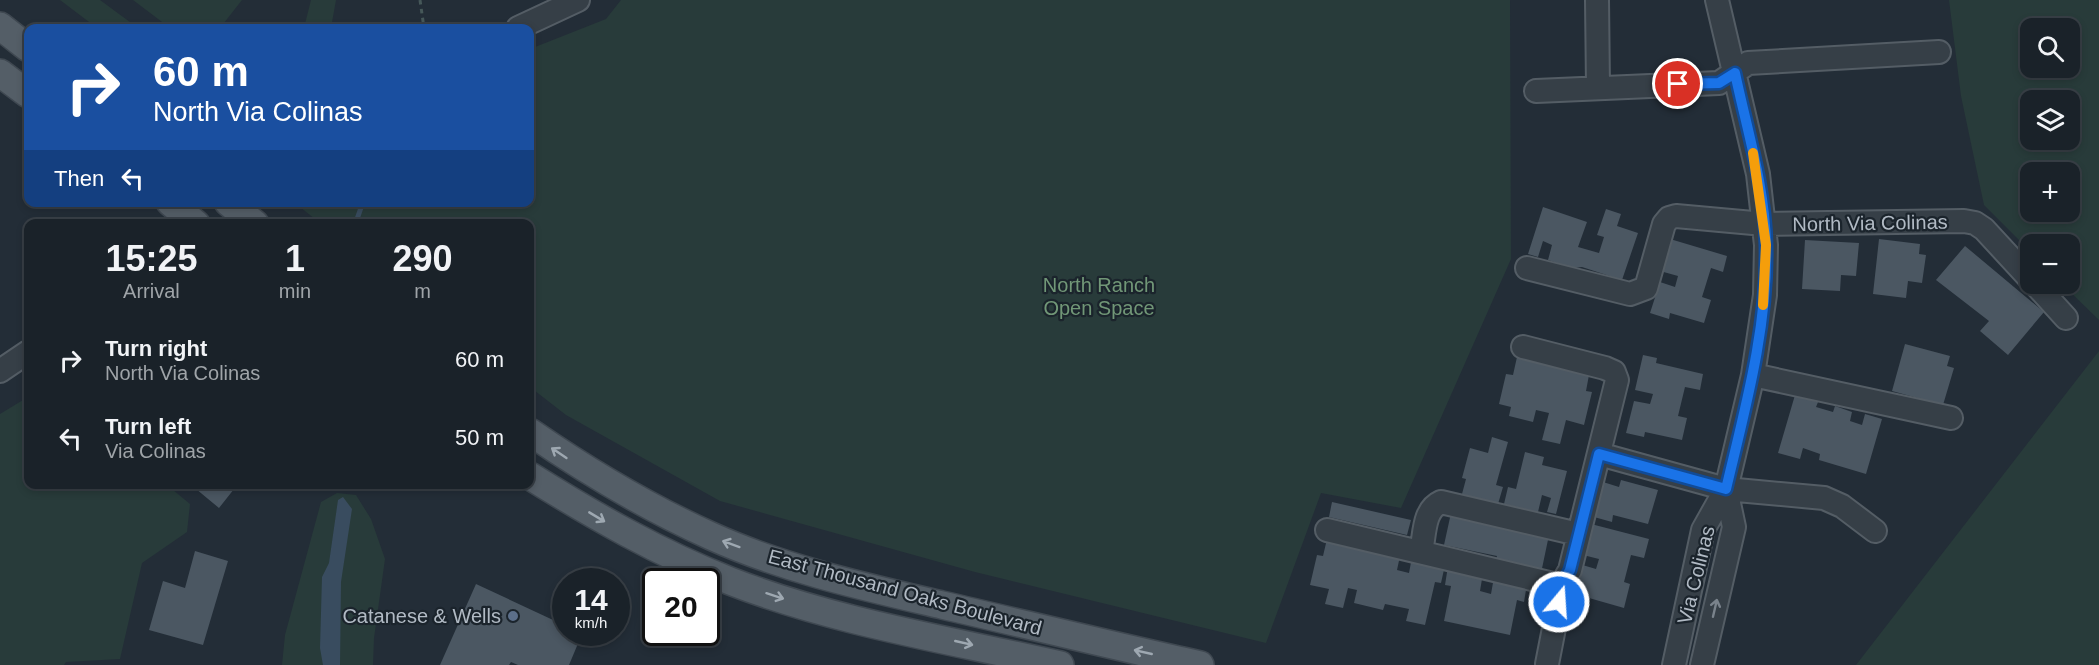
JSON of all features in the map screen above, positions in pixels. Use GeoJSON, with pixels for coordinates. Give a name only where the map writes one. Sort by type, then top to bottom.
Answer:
{"type":"FeatureCollection","features":[{"type":"Feature","properties":{"kind":"main road"},"geometry":{"type":"LineString","coordinates":[[0,26],[24,45]]}},
{"type":"Feature","properties":{"kind":"main road"},"geometry":{"type":"LineString","coordinates":[[0,73],[24,91]]}},
{"type":"Feature","properties":{"kind":"main road"},"geometry":{"type":"LineString","coordinates":[[234,207],[249,219]]}},
{"type":"Feature","properties":{"kind":"main road","name":"East Thousand Oaks Boulevard"},"geometry":{"type":"LineString","coordinates":[[534,435],[586,471],[642,503],[713,537],[777,561],[904,596],[1200,665]]}},
{"type":"Feature","properties":{"kind":"main road","name":"East Thousand Oaks Boulevard"},"geometry":{"type":"LineString","coordinates":[[534,478],[611,525],[677,559],[732,582],[790,601],[865,621],[1060,665]]}},
{"type":"Feature","properties":{"kind":"main road"},"geometry":{"type":"LineString","coordinates":[[732,582],[739,569],[745,567],[870,601],[904,596]]}},
{"type":"Feature","properties":{"kind":"street"},"geometry":{"type":"LineString","coordinates":[[527,24],[578,0]]}},
{"type":"Feature","properties":{"kind":"street"},"geometry":{"type":"LineString","coordinates":[[1597,0],[1598,87]]}},
{"type":"Feature","properties":{"kind":"street","name":"Via Colinas"},"geometry":{"type":"LineString","coordinates":[[1674,665],[1703,530],[1726,489],[1753,375],[1765,295],[1764,224],[1758,174],[1717,0]]}},
{"type":"Feature","properties":{"kind":"street"},"geometry":{"type":"LineString","coordinates":[[1536,91],[1719,83],[1748,63],[1939,52]]}},
{"type":"Feature","properties":{"kind":"street","name":"North Via Colinas"},"geometry":{"type":"LineString","coordinates":[[1527,267],[1630,294],[1646,288],[1664,224],[1669,218],[1676,216],[1764,224],[1975,223],[1984,229],[2020,268]]}},
{"type":"Feature","properties":{"kind":"street"},"geometry":{"type":"LineString","coordinates":[[2043,294],[2066,318]]}},
{"type":"Feature","properties":{"kind":"street"},"geometry":{"type":"LineString","coordinates":[[1523,347],[1614,372],[1617,380],[1570,570],[1563,582],[1547,664]]}},
{"type":"Feature","properties":{"kind":"street"},"geometry":{"type":"LineString","coordinates":[[0,371],[24,355]]}},
{"type":"Feature","properties":{"kind":"street"},"geometry":{"type":"LineString","coordinates":[[1753,375],[1951,418]]}},
{"type":"Feature","properties":{"kind":"street"},"geometry":{"type":"LineString","coordinates":[[1599,454],[1726,489],[1824,498],[1842,506],[1875,531]]}},
{"type":"Feature","properties":{"kind":"street","name":"Via Colinas"},"geometry":{"type":"LineString","coordinates":[[1702,665],[1734,527],[1726,489]]}},
{"type":"Feature","properties":{"kind":"street"},"geometry":{"type":"LineString","coordinates":[[1421,552],[1428,514],[1432,506],[1441,502],[1578,534]]}},
{"type":"Feature","properties":{"kind":"street"},"geometry":{"type":"LineString","coordinates":[[1327,530],[1553,584],[1563,582]]}},
{"type":"Feature","properties":{"kind":"path"},"geometry":{"type":"LineString","coordinates":[[420,0],[423,24]]}},
{"type":"Feature","properties":{"kind":"green space"},"geometry":{"type":"Polygon","coordinates":[[[60,0],[100,0],[133,24],[92,24],[60,0]]]}},
{"type":"Feature","properties":{"kind":"green space"},"geometry":{"type":"Polygon","coordinates":[[[133,0],[242,0],[223,24],[165,24],[133,0]]]}},
{"type":"Feature","properties":{"kind":"green space"},"geometry":{"type":"Polygon","coordinates":[[[311,0],[336,0],[332,24],[305,24],[311,0]]]}},
{"type":"Feature","properties":{"kind":"green space","name":"North Ranch Open Space"},"geometry":{"type":"Polygon","coordinates":[[[621,0],[1510,0],[1511,259],[1401,508],[1321,493],[1266,643],[975,572],[720,501],[566,415],[534,390],[534,219],[315,219],[300,207],[534,207],[534,47],[606,19],[621,0]]]}},
{"type":"Feature","properties":{"kind":"green space"},"geometry":{"type":"Polygon","coordinates":[[[1949,0],[2099,0],[2099,320],[2072,294],[2080,294],[2080,234],[2020,234],[2020,241],[1984,205],[1961,96],[1949,0]]]}},
{"type":"Feature","properties":{"kind":"green space"},"geometry":{"type":"Polygon","coordinates":[[[2099,351],[2099,665],[1856,665],[2099,351]]]}},
{"type":"Feature","properties":{"kind":"green space"},"geometry":{"type":"Polygon","coordinates":[[[24,399],[24,489],[172,489],[190,504],[187,532],[142,563],[120,659],[66,662],[64,665],[0,665],[0,414],[24,399]]]}},
{"type":"Feature","properties":{"kind":"green space"},"geometry":{"type":"Polygon","coordinates":[[[337,493],[356,495],[371,519],[385,559],[374,638],[373,665],[282,665],[285,635],[321,502],[337,493]]]}},
{"type":"Feature","properties":{"kind":"water"},"geometry":{"type":"Polygon","coordinates":[[[343,497],[352,509],[341,582],[340,665],[323,665],[320,648],[322,577],[329,563],[338,500],[343,497]]]}},
{"type":"Feature","properties":{"kind":"building"},"geometry":{"type":"Polygon","coordinates":[[[1543,207],[1587,222],[1578,247],[1599,253],[1604,237],[1597,235],[1606,209],[1621,214],[1617,226],[1638,233],[1622,280],[1582,267],[1572,268],[1548,260],[1552,245],[1543,241],[1538,257],[1528,254],[1543,207]]]}},
{"type":"Feature","properties":{"kind":"building"},"geometry":{"type":"Polygon","coordinates":[[[1670,239],[1727,256],[1723,272],[1711,268],[1702,297],[1711,300],[1704,323],[1670,313],[1669,319],[1650,313],[1660,282],[1675,287],[1678,276],[1660,271],[1670,239]]]}},
{"type":"Feature","properties":{"kind":"building"},"geometry":{"type":"Polygon","coordinates":[[[1879,239],[1920,244],[1919,254],[1926,255],[1922,283],[1908,281],[1906,298],[1873,294],[1879,239]]]}},
{"type":"Feature","properties":{"kind":"building"},"geometry":{"type":"Polygon","coordinates":[[[1805,240],[1859,243],[1856,276],[1841,275],[1840,291],[1802,289],[1805,240]]]}},
{"type":"Feature","properties":{"kind":"building"},"geometry":{"type":"Polygon","coordinates":[[[1965,246],[2044,312],[2008,355],[1980,331],[1989,321],[1936,280],[1965,246]]]}},
{"type":"Feature","properties":{"kind":"building"},"geometry":{"type":"Polygon","coordinates":[[[1905,344],[1950,356],[1947,366],[1954,368],[1943,405],[1892,391],[1905,344]]]}},
{"type":"Feature","properties":{"kind":"building"},"geometry":{"type":"Polygon","coordinates":[[[1643,355],[1657,358],[1656,363],[1703,374],[1700,390],[1685,387],[1678,416],[1687,418],[1682,440],[1645,432],[1644,437],[1626,433],[1634,401],[1650,404],[1653,394],[1635,390],[1643,355]]]}},
{"type":"Feature","properties":{"kind":"building"},"geometry":{"type":"Polygon","coordinates":[[[1517,357],[1589,375],[1586,391],[1592,392],[1584,425],[1566,420],[1560,444],[1542,440],[1549,413],[1536,410],[1533,422],[1509,416],[1511,407],[1499,404],[1506,374],[1513,375],[1517,357]]]}},
{"type":"Feature","properties":{"kind":"building"},"geometry":{"type":"Polygon","coordinates":[[[1795,395],[1818,402],[1816,407],[1833,412],[1835,406],[1852,412],[1850,421],[1862,425],[1865,414],[1882,419],[1866,474],[1819,460],[1820,454],[1803,448],[1800,459],[1778,453],[1795,395]]]}},
{"type":"Feature","properties":{"kind":"building"},"geometry":{"type":"Polygon","coordinates":[[[1492,437],[1508,442],[1496,485],[1503,487],[1498,504],[1462,494],[1466,479],[1462,478],[1470,448],[1488,453],[1492,437]]]}},
{"type":"Feature","properties":{"kind":"building"},"geometry":{"type":"Polygon","coordinates":[[[1525,452],[1544,457],[1542,465],[1567,471],[1556,514],[1547,512],[1551,498],[1542,495],[1538,512],[1504,504],[1508,487],[1516,489],[1525,452]]]}},
{"type":"Feature","properties":{"kind":"building"},"geometry":{"type":"Polygon","coordinates":[[[1621,480],[1658,490],[1648,524],[1613,515],[1612,522],[1594,517],[1603,482],[1619,487],[1621,480]]]}},
{"type":"Feature","properties":{"kind":"building"},"geometry":{"type":"Polygon","coordinates":[[[196,489],[234,489],[219,508],[196,489]]]}},
{"type":"Feature","properties":{"kind":"building"},"geometry":{"type":"Polygon","coordinates":[[[1332,502],[1411,520],[1407,535],[1329,517],[1332,502]]]}},
{"type":"Feature","properties":{"kind":"building"},"geometry":{"type":"Polygon","coordinates":[[[1451,513],[1549,535],[1540,578],[1494,568],[1497,556],[1444,545],[1451,513]]]}},
{"type":"Feature","properties":{"kind":"building"},"geometry":{"type":"Polygon","coordinates":[[[1591,524],[1649,539],[1644,558],[1631,555],[1624,582],[1630,584],[1624,608],[1589,598],[1588,602],[1570,597],[1579,564],[1596,569],[1599,559],[1583,555],[1591,524]]]}},
{"type":"Feature","properties":{"kind":"building"},"geometry":{"type":"Polygon","coordinates":[[[1327,539],[1400,556],[1397,570],[1409,573],[1412,557],[1445,565],[1441,583],[1435,582],[1425,625],[1406,621],[1409,609],[1385,604],[1383,610],[1354,603],[1357,590],[1348,588],[1343,608],[1325,604],[1329,589],[1310,585],[1317,555],[1323,556],[1327,539]]]}},
{"type":"Feature","properties":{"kind":"building"},"geometry":{"type":"Polygon","coordinates":[[[195,551],[228,561],[203,645],[149,630],[163,581],[185,588],[195,551]]]}},
{"type":"Feature","properties":{"kind":"building"},"geometry":{"type":"Polygon","coordinates":[[[1448,566],[1483,573],[1480,591],[1491,594],[1494,577],[1527,584],[1524,602],[1517,600],[1510,635],[1444,621],[1451,586],[1445,585],[1448,566]]]}},
{"type":"Feature","properties":{"kind":"building"},"geometry":{"type":"Polygon","coordinates":[[[476,584],[552,619],[552,646],[577,646],[569,665],[518,665],[511,662],[509,665],[440,665],[476,584]]]}},
{"type":"Feature","properties":{"kind":"waterway"},"geometry":{"type":"LineString","coordinates":[[357,219],[361,207]]}},
{"type":"Feature","properties":{"kind":"slow traffic"},"geometry":{"type":"LineString","coordinates":[[1753,153],[1758,174],[1766,245],[1763,305]]}},
{"type":"Feature","properties":{"kind":"place","name":"Catanese & Wells"},"geometry":{"type":"Point","coordinates":[513,616]}},
{"type":"Feature","properties":{"kind":"route"},"geometry":{"type":"LineString","coordinates":[[1559,602],[1563,582],[1570,570],[1599,454],[1726,489],[1753,375],[1765,295],[1766,245],[1758,174],[1735,73],[1719,83],[1678,84]]}}]}
